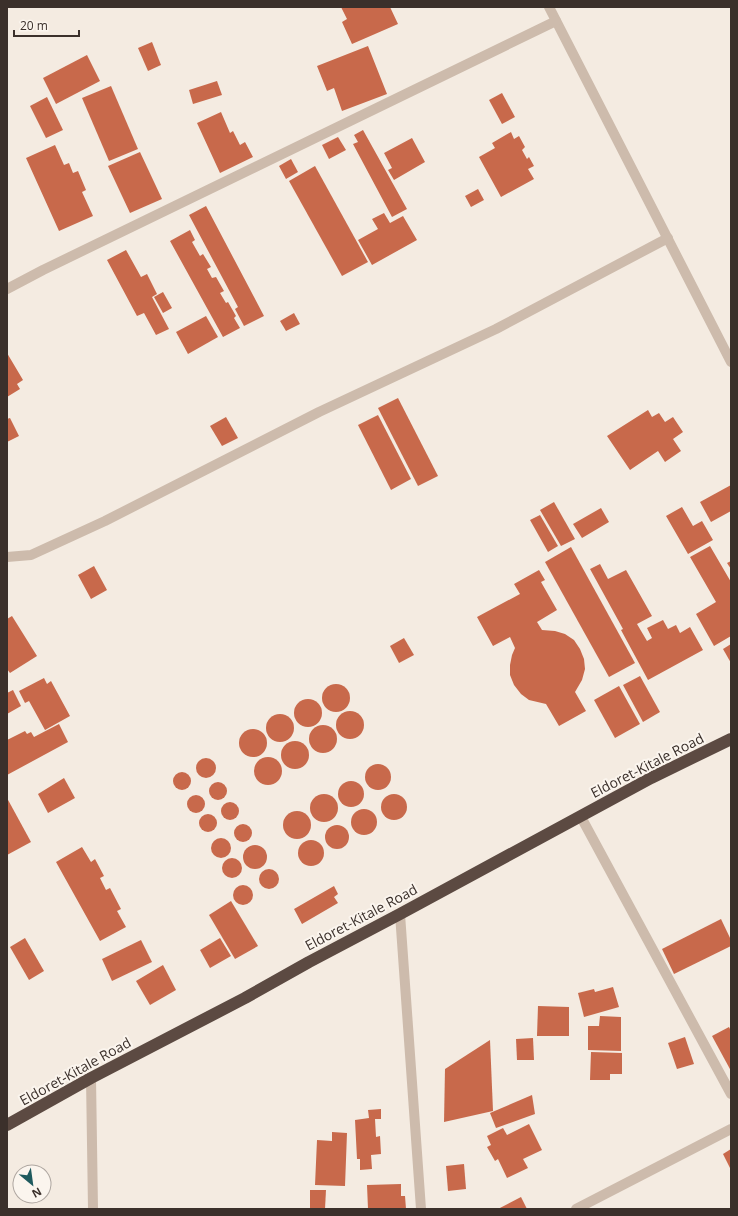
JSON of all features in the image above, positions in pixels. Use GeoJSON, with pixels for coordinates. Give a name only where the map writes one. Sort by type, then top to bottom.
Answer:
{"type":"FeatureCollection","features":[{"type":"Feature","properties":{"kind":"highway","name":"Eldoret-Kitale Road"},"geometry":{"type":"LineString","coordinates":[[8,1121],[245,998],[651,778],[731,739]]}},
{"type":"Feature","properties":{"kind":"street"},"geometry":{"type":"LineString","coordinates":[[549,7],[731,362]]}},
{"type":"Feature","properties":{"kind":"street"},"geometry":{"type":"LineString","coordinates":[[7,289],[50,266],[556,21]]}},
{"type":"Feature","properties":{"kind":"street"},"geometry":{"type":"LineString","coordinates":[[7,558],[31,555],[105,521],[137,503],[319,412],[496,329],[668,238]]}},
{"type":"Feature","properties":{"kind":"street"},"geometry":{"type":"LineString","coordinates":[[581,817],[731,1094]]}},
{"type":"Feature","properties":{"kind":"street"},"geometry":{"type":"LineString","coordinates":[[400,914],[421,1209]]}},
{"type":"Feature","properties":{"kind":"street"},"geometry":{"type":"LineString","coordinates":[[91,1078],[93,1209]]}},
{"type":"Feature","properties":{"kind":"street"},"geometry":{"type":"LineString","coordinates":[[576,1209],[731,1130]]}},
{"type":"Feature","properties":{"kind":"building"},"geometry":{"type":"Polygon","coordinates":[[[341,7],[390,7],[398,24],[352,44],[342,22],[347,19],[341,7]]]}},
{"type":"Feature","properties":{"kind":"building"},"geometry":{"type":"Polygon","coordinates":[[[152,42],[161,65],[148,71],[138,48],[152,42]]]}},
{"type":"Feature","properties":{"kind":"building"},"geometry":{"type":"Polygon","coordinates":[[[368,46],[387,94],[342,111],[334,88],[327,91],[317,66],[368,46]]]}},
{"type":"Feature","properties":{"kind":"building"},"geometry":{"type":"Polygon","coordinates":[[[87,55],[100,81],[56,104],[43,78],[87,55]]]}},
{"type":"Feature","properties":{"kind":"building"},"geometry":{"type":"Polygon","coordinates":[[[217,81],[222,95],[193,104],[189,90],[217,81]]]}},
{"type":"Feature","properties":{"kind":"building"},"geometry":{"type":"Polygon","coordinates":[[[111,86],[138,149],[109,161],[82,98],[111,86]]]}},
{"type":"Feature","properties":{"kind":"building"},"geometry":{"type":"Polygon","coordinates":[[[502,93],[515,117],[502,124],[489,100],[502,93]]]}},
{"type":"Feature","properties":{"kind":"building"},"geometry":{"type":"Polygon","coordinates":[[[47,97],[63,130],[46,138],[30,106],[47,97]]]}},
{"type":"Feature","properties":{"kind":"building"},"geometry":{"type":"Polygon","coordinates":[[[221,112],[230,133],[233,131],[240,145],[245,142],[253,157],[220,173],[197,123],[221,112]]]}},
{"type":"Feature","properties":{"kind":"building"},"geometry":{"type":"Polygon","coordinates":[[[363,130],[407,209],[392,217],[353,144],[358,142],[354,135],[363,130]]]}},
{"type":"Feature","properties":{"kind":"building"},"geometry":{"type":"Polygon","coordinates":[[[511,132],[514,139],[519,136],[525,147],[522,150],[527,159],[529,157],[534,166],[528,169],[534,179],[501,197],[479,157],[495,148],[492,143],[511,132]]]}},
{"type":"Feature","properties":{"kind":"building"},"geometry":{"type":"Polygon","coordinates":[[[338,137],[346,150],[329,159],[322,145],[338,137]]]}},
{"type":"Feature","properties":{"kind":"building"},"geometry":{"type":"Polygon","coordinates":[[[412,138],[425,162],[394,180],[388,170],[392,168],[384,153],[412,138]]]}},
{"type":"Feature","properties":{"kind":"building"},"geometry":{"type":"Polygon","coordinates":[[[55,145],[64,165],[69,163],[73,173],[78,171],[86,190],[82,192],[93,216],[59,231],[26,158],[55,145]]]}},
{"type":"Feature","properties":{"kind":"building"},"geometry":{"type":"Polygon","coordinates":[[[140,152],[162,199],[130,213],[108,166],[140,152]]]}},
{"type":"Feature","properties":{"kind":"building"},"geometry":{"type":"Polygon","coordinates":[[[291,159],[298,172],[286,179],[279,166],[291,159]]]}},
{"type":"Feature","properties":{"kind":"building"},"geometry":{"type":"Polygon","coordinates":[[[315,166],[368,262],[342,276],[289,181],[315,166]]]}},
{"type":"Feature","properties":{"kind":"building"},"geometry":{"type":"Polygon","coordinates":[[[478,189],[484,200],[471,207],[465,196],[478,189]]]}},
{"type":"Feature","properties":{"kind":"building"},"geometry":{"type":"Polygon","coordinates":[[[206,206],[264,316],[244,326],[235,309],[238,307],[189,215],[206,206]]]}},
{"type":"Feature","properties":{"kind":"building"},"geometry":{"type":"Polygon","coordinates":[[[384,213],[390,223],[403,216],[417,240],[372,265],[358,240],[378,229],[372,219],[384,213]]]}},
{"type":"Feature","properties":{"kind":"building"},"geometry":{"type":"Polygon","coordinates":[[[190,230],[195,240],[192,242],[200,256],[203,254],[211,267],[207,269],[212,278],[216,277],[224,291],[220,293],[226,303],[228,302],[236,316],[234,318],[240,328],[223,337],[170,241],[190,230]]]}},
{"type":"Feature","properties":{"kind":"building"},"geometry":{"type":"Polygon","coordinates":[[[126,250],[141,277],[147,274],[157,294],[152,297],[169,329],[156,335],[144,313],[137,316],[107,260],[126,250]]]}},
{"type":"Feature","properties":{"kind":"building"},"geometry":{"type":"Polygon","coordinates":[[[163,292],[172,308],[163,313],[154,297],[163,292]]]}},
{"type":"Feature","properties":{"kind":"building"},"geometry":{"type":"Polygon","coordinates":[[[294,313],[300,324],[286,331],[280,321],[294,313]]]}},
{"type":"Feature","properties":{"kind":"building"},"geometry":{"type":"Polygon","coordinates":[[[206,316],[218,337],[188,354],[176,332],[206,316]]]}},
{"type":"Feature","properties":{"kind":"building"},"geometry":{"type":"Polygon","coordinates":[[[7,353],[23,380],[17,384],[20,389],[7,397],[7,353]]]}},
{"type":"Feature","properties":{"kind":"building"},"geometry":{"type":"Polygon","coordinates":[[[398,398],[438,476],[418,486],[378,408],[398,398]]]}},
{"type":"Feature","properties":{"kind":"building"},"geometry":{"type":"Polygon","coordinates":[[[648,410],[652,417],[659,413],[665,422],[673,417],[683,432],[673,439],[681,451],[665,462],[658,451],[630,470],[607,436],[648,410]]]}},
{"type":"Feature","properties":{"kind":"building"},"geometry":{"type":"Polygon","coordinates":[[[378,415],[411,479],[391,490],[358,425],[378,415]]]}},
{"type":"Feature","properties":{"kind":"building"},"geometry":{"type":"Polygon","coordinates":[[[226,417],[238,438],[222,446],[210,426],[226,417]]]}},
{"type":"Feature","properties":{"kind":"building"},"geometry":{"type":"Polygon","coordinates":[[[10,418],[19,436],[7,442],[7,419],[10,418]]]}},
{"type":"Feature","properties":{"kind":"building"},"geometry":{"type":"Polygon","coordinates":[[[731,485],[731,511],[711,522],[700,502],[731,485]]]}},
{"type":"Feature","properties":{"kind":"building"},"geometry":{"type":"Polygon","coordinates":[[[554,502],[575,539],[561,546],[540,510],[554,502]]]}},
{"type":"Feature","properties":{"kind":"building"},"geometry":{"type":"Polygon","coordinates":[[[682,507],[693,526],[702,521],[713,540],[688,554],[666,516],[682,507]]]}},
{"type":"Feature","properties":{"kind":"building"},"geometry":{"type":"Polygon","coordinates":[[[601,508],[609,522],[582,538],[573,524],[601,508]]]}},
{"type":"Feature","properties":{"kind":"building"},"geometry":{"type":"Polygon","coordinates":[[[540,515],[558,546],[548,552],[530,520],[540,515]]]}},
{"type":"Feature","properties":{"kind":"building"},"geometry":{"type":"Polygon","coordinates":[[[710,546],[731,582],[731,636],[714,646],[696,614],[716,602],[690,557],[710,546]]]}},
{"type":"Feature","properties":{"kind":"building"},"geometry":{"type":"Polygon","coordinates":[[[571,547],[635,663],[609,677],[545,562],[571,547]]]}},
{"type":"Feature","properties":{"kind":"building"},"geometry":{"type":"Polygon","coordinates":[[[731,561],[731,569],[727,563],[731,561]]]}},
{"type":"Feature","properties":{"kind":"building"},"geometry":{"type":"Polygon","coordinates":[[[600,564],[608,579],[626,570],[652,616],[637,624],[647,641],[652,638],[647,628],[663,620],[668,629],[676,625],[680,633],[690,627],[703,650],[648,680],[621,630],[623,629],[590,569],[600,564]]]}},
{"type":"Feature","properties":{"kind":"building"},"geometry":{"type":"Polygon","coordinates":[[[94,566],[107,590],[91,599],[78,575],[94,566]]]}},
{"type":"Feature","properties":{"kind":"building"},"geometry":{"type":"Polygon","coordinates":[[[539,570],[545,580],[541,582],[557,610],[537,622],[542,630],[555,631],[565,634],[574,640],[584,659],[585,669],[582,680],[575,692],[586,711],[559,726],[546,704],[529,700],[521,694],[514,685],[510,675],[510,665],[515,648],[510,637],[493,646],[477,617],[520,594],[514,584],[539,570]]]}},
{"type":"Feature","properties":{"kind":"building"},"geometry":{"type":"Polygon","coordinates":[[[12,616],[37,656],[10,673],[7,669],[7,619],[12,616]]]}},
{"type":"Feature","properties":{"kind":"building"},"geometry":{"type":"Polygon","coordinates":[[[404,638],[414,655],[399,663],[390,646],[404,638]]]}},
{"type":"Feature","properties":{"kind":"building"},"geometry":{"type":"Polygon","coordinates":[[[731,644],[731,663],[723,649],[731,644]]]}},
{"type":"Feature","properties":{"kind":"building"},"geometry":{"type":"Polygon","coordinates":[[[640,676],[660,712],[643,722],[623,685],[640,676]]]}},
{"type":"Feature","properties":{"kind":"building"},"geometry":{"type":"Polygon","coordinates":[[[44,678],[47,684],[51,681],[70,716],[45,730],[29,701],[25,703],[19,691],[44,678]]]}},
{"type":"Feature","properties":{"kind":"building"},"geometry":{"type":"Polygon","coordinates":[[[336,684],[346,688],[350,698],[346,708],[336,712],[326,708],[322,698],[326,688],[336,684]]]}},
{"type":"Feature","properties":{"kind":"building"},"geometry":{"type":"Polygon","coordinates":[[[619,686],[640,724],[615,738],[594,700],[619,686]]]}},
{"type":"Feature","properties":{"kind":"building"},"geometry":{"type":"Polygon","coordinates":[[[13,690],[21,706],[7,714],[7,693],[13,690]]]}},
{"type":"Feature","properties":{"kind":"building"},"geometry":{"type":"Polygon","coordinates":[[[308,699],[318,703],[322,713],[318,723],[308,727],[298,723],[294,713],[298,703],[308,699]]]}},
{"type":"Feature","properties":{"kind":"building"},"geometry":{"type":"Polygon","coordinates":[[[350,711],[360,715],[364,725],[360,735],[350,739],[340,735],[336,725],[340,715],[350,711]]]}},
{"type":"Feature","properties":{"kind":"building"},"geometry":{"type":"Polygon","coordinates":[[[280,714],[290,718],[294,728],[290,738],[280,742],[270,738],[266,728],[270,718],[280,714]]]}},
{"type":"Feature","properties":{"kind":"building"},"geometry":{"type":"Polygon","coordinates":[[[59,724],[68,742],[7,775],[7,740],[25,731],[27,734],[31,732],[34,737],[59,724]]]}},
{"type":"Feature","properties":{"kind":"building"},"geometry":{"type":"Polygon","coordinates":[[[323,725],[333,729],[337,739],[333,749],[323,753],[313,749],[309,739],[313,729],[323,725]]]}},
{"type":"Feature","properties":{"kind":"building"},"geometry":{"type":"Polygon","coordinates":[[[253,729],[263,733],[267,743],[263,753],[253,757],[243,753],[239,743],[243,733],[253,729]]]}},
{"type":"Feature","properties":{"kind":"building"},"geometry":{"type":"Polygon","coordinates":[[[295,741],[305,745],[309,755],[305,765],[295,769],[285,765],[281,755],[285,745],[295,741]]]}},
{"type":"Feature","properties":{"kind":"building"},"geometry":{"type":"Polygon","coordinates":[[[268,757],[278,761],[282,771],[278,781],[268,785],[258,781],[254,771],[258,761],[268,757]]]}},
{"type":"Feature","properties":{"kind":"building"},"geometry":{"type":"Polygon","coordinates":[[[206,758],[213,761],[216,768],[213,775],[206,778],[199,775],[196,768],[199,761],[206,758]]]}},
{"type":"Feature","properties":{"kind":"building"},"geometry":{"type":"Polygon","coordinates":[[[378,764],[387,768],[391,777],[387,786],[378,790],[369,786],[365,777],[369,768],[378,764]]]}},
{"type":"Feature","properties":{"kind":"building"},"geometry":{"type":"Polygon","coordinates":[[[178,772],[186,772],[191,777],[189,788],[186,790],[178,790],[173,785],[173,777],[178,772]]]}},
{"type":"Feature","properties":{"kind":"building"},"geometry":{"type":"Polygon","coordinates":[[[64,778],[75,798],[48,813],[38,794],[64,778]]]}},
{"type":"Feature","properties":{"kind":"building"},"geometry":{"type":"Polygon","coordinates":[[[351,781],[360,785],[364,794],[360,803],[351,807],[342,803],[338,794],[342,785],[351,781]]]}},
{"type":"Feature","properties":{"kind":"building"},"geometry":{"type":"Polygon","coordinates":[[[214,782],[222,782],[227,787],[225,798],[222,800],[214,800],[209,795],[209,787],[214,782]]]}},
{"type":"Feature","properties":{"kind":"building"},"geometry":{"type":"Polygon","coordinates":[[[324,794],[334,798],[338,808],[334,818],[324,822],[314,818],[310,808],[314,798],[324,794]]]}},
{"type":"Feature","properties":{"kind":"building"},"geometry":{"type":"Polygon","coordinates":[[[394,794],[403,798],[407,807],[403,816],[394,820],[385,816],[381,807],[385,798],[394,794]]]}},
{"type":"Feature","properties":{"kind":"building"},"geometry":{"type":"Polygon","coordinates":[[[196,795],[202,798],[205,804],[202,810],[196,813],[190,810],[187,804],[190,798],[196,795]]]}},
{"type":"Feature","properties":{"kind":"building"},"geometry":{"type":"Polygon","coordinates":[[[7,798],[31,842],[7,855],[7,798]]]}},
{"type":"Feature","properties":{"kind":"building"},"geometry":{"type":"Polygon","coordinates":[[[230,802],[234,803],[238,807],[238,815],[234,819],[230,820],[226,819],[222,815],[221,811],[222,807],[226,803],[230,802]]]}},
{"type":"Feature","properties":{"kind":"building"},"geometry":{"type":"Polygon","coordinates":[[[364,809],[373,813],[377,822],[373,831],[364,835],[355,831],[351,822],[355,813],[364,809]]]}},
{"type":"Feature","properties":{"kind":"building"},"geometry":{"type":"Polygon","coordinates":[[[297,811],[307,815],[311,825],[307,835],[297,839],[287,835],[283,825],[287,815],[297,811]]]}},
{"type":"Feature","properties":{"kind":"building"},"geometry":{"type":"Polygon","coordinates":[[[208,814],[214,817],[217,823],[214,829],[208,832],[202,829],[199,823],[202,817],[208,814]]]}},
{"type":"Feature","properties":{"kind":"building"},"geometry":{"type":"Polygon","coordinates":[[[243,824],[249,827],[252,833],[249,839],[243,842],[237,839],[234,833],[237,827],[243,824]]]}},
{"type":"Feature","properties":{"kind":"building"},"geometry":{"type":"Polygon","coordinates":[[[337,825],[345,829],[349,837],[345,845],[337,849],[329,845],[325,837],[329,829],[337,825]]]}},
{"type":"Feature","properties":{"kind":"building"},"geometry":{"type":"Polygon","coordinates":[[[221,838],[228,841],[231,848],[228,855],[221,858],[214,855],[211,848],[214,841],[221,838]]]}},
{"type":"Feature","properties":{"kind":"building"},"geometry":{"type":"Polygon","coordinates":[[[311,840],[321,843],[324,853],[321,863],[311,866],[301,863],[298,853],[301,843],[311,840]]]}},
{"type":"Feature","properties":{"kind":"building"},"geometry":{"type":"Polygon","coordinates":[[[255,845],[260,846],[266,852],[266,862],[260,868],[255,869],[250,868],[244,862],[243,857],[244,852],[250,846],[255,845]]]}},
{"type":"Feature","properties":{"kind":"building"},"geometry":{"type":"Polygon","coordinates":[[[82,847],[91,862],[95,859],[104,876],[100,878],[106,890],[110,888],[121,909],[117,911],[126,927],[100,941],[56,862],[82,847]]]}},
{"type":"Feature","properties":{"kind":"building"},"geometry":{"type":"Polygon","coordinates":[[[232,858],[239,861],[242,868],[239,875],[232,878],[225,875],[222,868],[225,861],[232,858]]]}},
{"type":"Feature","properties":{"kind":"building"},"geometry":{"type":"Polygon","coordinates":[[[265,869],[273,869],[279,875],[279,883],[273,889],[265,889],[259,883],[259,875],[265,869]]]}},
{"type":"Feature","properties":{"kind":"building"},"geometry":{"type":"Polygon","coordinates":[[[239,885],[247,885],[253,891],[253,899],[247,905],[239,905],[233,899],[233,891],[239,885]]]}},
{"type":"Feature","properties":{"kind":"building"},"geometry":{"type":"Polygon","coordinates":[[[334,886],[338,894],[334,897],[338,903],[302,924],[294,909],[334,886]]]}},
{"type":"Feature","properties":{"kind":"building"},"geometry":{"type":"Polygon","coordinates":[[[231,901],[258,946],[235,959],[209,915],[231,901]]]}},
{"type":"Feature","properties":{"kind":"building"},"geometry":{"type":"Polygon","coordinates":[[[721,919],[731,940],[731,946],[674,974],[662,949],[721,919]]]}},
{"type":"Feature","properties":{"kind":"building"},"geometry":{"type":"Polygon","coordinates":[[[25,938],[44,971],[29,980],[10,947],[25,938]]]}},
{"type":"Feature","properties":{"kind":"building"},"geometry":{"type":"Polygon","coordinates":[[[220,938],[231,956],[210,968],[200,950],[220,938]]]}},
{"type":"Feature","properties":{"kind":"building"},"geometry":{"type":"Polygon","coordinates":[[[141,940],[152,962],[112,981],[102,959],[141,940]]]}},
{"type":"Feature","properties":{"kind":"building"},"geometry":{"type":"Polygon","coordinates":[[[163,965],[176,990],[150,1005],[136,981],[163,965]]]}},
{"type":"Feature","properties":{"kind":"building"},"geometry":{"type":"Polygon","coordinates":[[[613,987],[619,1007],[584,1017],[578,993],[594,989],[595,992],[613,987]]]}},
{"type":"Feature","properties":{"kind":"building"},"geometry":{"type":"Polygon","coordinates":[[[538,1006],[569,1007],[569,1036],[537,1036],[538,1006]]]}},
{"type":"Feature","properties":{"kind":"building"},"geometry":{"type":"Polygon","coordinates":[[[600,1016],[621,1017],[621,1051],[588,1050],[588,1026],[599,1026],[600,1016]]]}},
{"type":"Feature","properties":{"kind":"building"},"geometry":{"type":"Polygon","coordinates":[[[729,1027],[731,1031],[731,1071],[712,1036],[729,1027]]]}},
{"type":"Feature","properties":{"kind":"building"},"geometry":{"type":"Polygon","coordinates":[[[685,1037],[694,1064],[677,1069],[668,1043],[685,1037]]]}},
{"type":"Feature","properties":{"kind":"building"},"geometry":{"type":"Polygon","coordinates":[[[533,1038],[534,1060],[517,1060],[516,1039],[533,1038]]]}},
{"type":"Feature","properties":{"kind":"building"},"geometry":{"type":"Polygon","coordinates":[[[490,1040],[493,1111],[444,1122],[445,1069],[490,1040]]]}},
{"type":"Feature","properties":{"kind":"building"},"geometry":{"type":"Polygon","coordinates":[[[591,1052],[622,1053],[622,1074],[610,1074],[610,1080],[590,1080],[591,1052]]]}},
{"type":"Feature","properties":{"kind":"building"},"geometry":{"type":"Polygon","coordinates":[[[532,1095],[535,1114],[496,1128],[490,1113],[532,1095]]]}},
{"type":"Feature","properties":{"kind":"building"},"geometry":{"type":"Polygon","coordinates":[[[381,1109],[381,1119],[375,1119],[376,1137],[380,1136],[381,1154],[371,1155],[372,1169],[360,1170],[360,1159],[357,1159],[355,1120],[369,1118],[368,1110],[381,1109]]]}},
{"type":"Feature","properties":{"kind":"building"},"geometry":{"type":"Polygon","coordinates":[[[529,1124],[542,1150],[523,1159],[528,1168],[507,1178],[498,1159],[495,1161],[487,1147],[491,1145],[487,1136],[503,1128],[507,1135],[529,1124]]]}},
{"type":"Feature","properties":{"kind":"building"},"geometry":{"type":"Polygon","coordinates":[[[332,1132],[347,1133],[345,1186],[315,1185],[317,1140],[332,1141],[332,1132]]]}},
{"type":"Feature","properties":{"kind":"building"},"geometry":{"type":"Polygon","coordinates":[[[731,1149],[731,1170],[723,1154],[731,1149]]]}},
{"type":"Feature","properties":{"kind":"building"},"geometry":{"type":"Polygon","coordinates":[[[464,1164],[466,1189],[448,1191],[446,1166],[464,1164]]]}},
{"type":"Feature","properties":{"kind":"building"},"geometry":{"type":"Polygon","coordinates":[[[401,1184],[401,1196],[405,1196],[406,1209],[368,1209],[367,1185],[401,1184]]]}},
{"type":"Feature","properties":{"kind":"building"},"geometry":{"type":"Polygon","coordinates":[[[310,1190],[326,1190],[325,1209],[310,1209],[310,1190]]]}},
{"type":"Feature","properties":{"kind":"building"},"geometry":{"type":"Polygon","coordinates":[[[521,1197],[527,1209],[498,1209],[521,1197]]]}}]}
